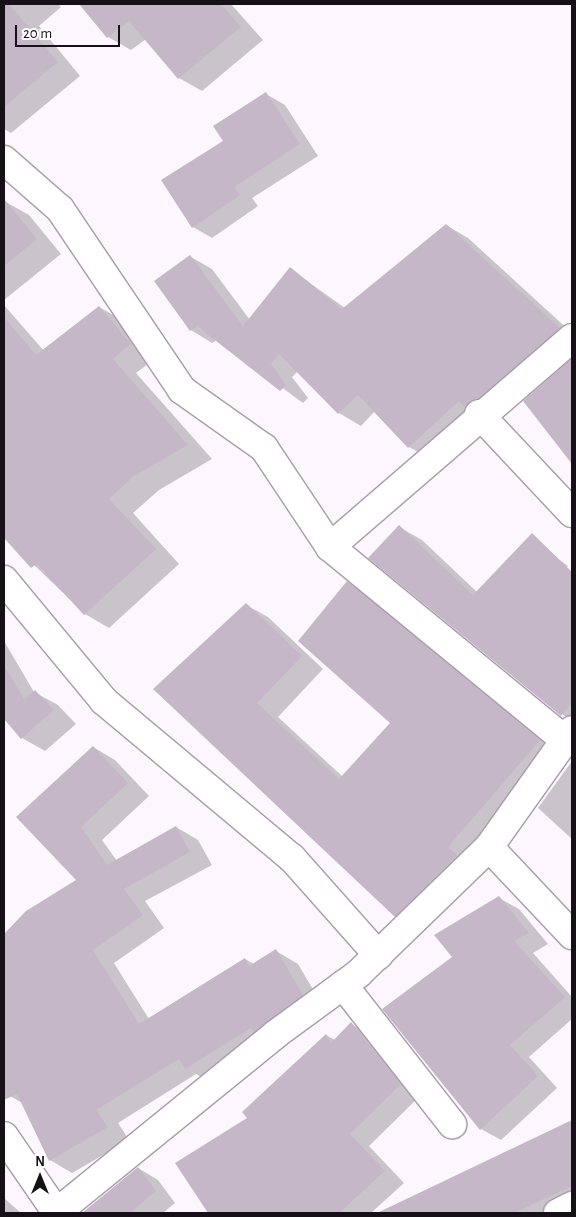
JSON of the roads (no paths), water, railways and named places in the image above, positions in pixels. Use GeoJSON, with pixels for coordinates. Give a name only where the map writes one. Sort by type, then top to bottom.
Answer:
{"type":"FeatureCollection","features":[{"type":"Feature","properties":{"kind":"street"},"geometry":{"type":"LineString","coordinates":[[4,160],[60,209],[182,390],[264,448],[330,547],[570,734],[489,847],[378,955],[57,1213],[4,1136]]}},
{"type":"Feature","properties":{"kind":"street"},"geometry":{"type":"LineString","coordinates":[[330,547],[479,414],[572,338]]}},
{"type":"Feature","properties":{"kind":"street"},"geometry":{"type":"LineString","coordinates":[[479,414],[572,513]]}},
{"type":"Feature","properties":{"kind":"street"},"geometry":{"type":"LineString","coordinates":[[4,580],[104,701],[292,858],[378,955]]}},
{"type":"Feature","properties":{"kind":"street"},"geometry":{"type":"LineString","coordinates":[[489,847],[572,935]]}},
{"type":"Feature","properties":{"kind":"street"},"geometry":{"type":"LineString","coordinates":[[343,985],[452,1124]]}},
{"type":"Feature","properties":{"kind":"street"},"geometry":{"type":"LineString","coordinates":[[558,1213],[572,1206]]}}]}
